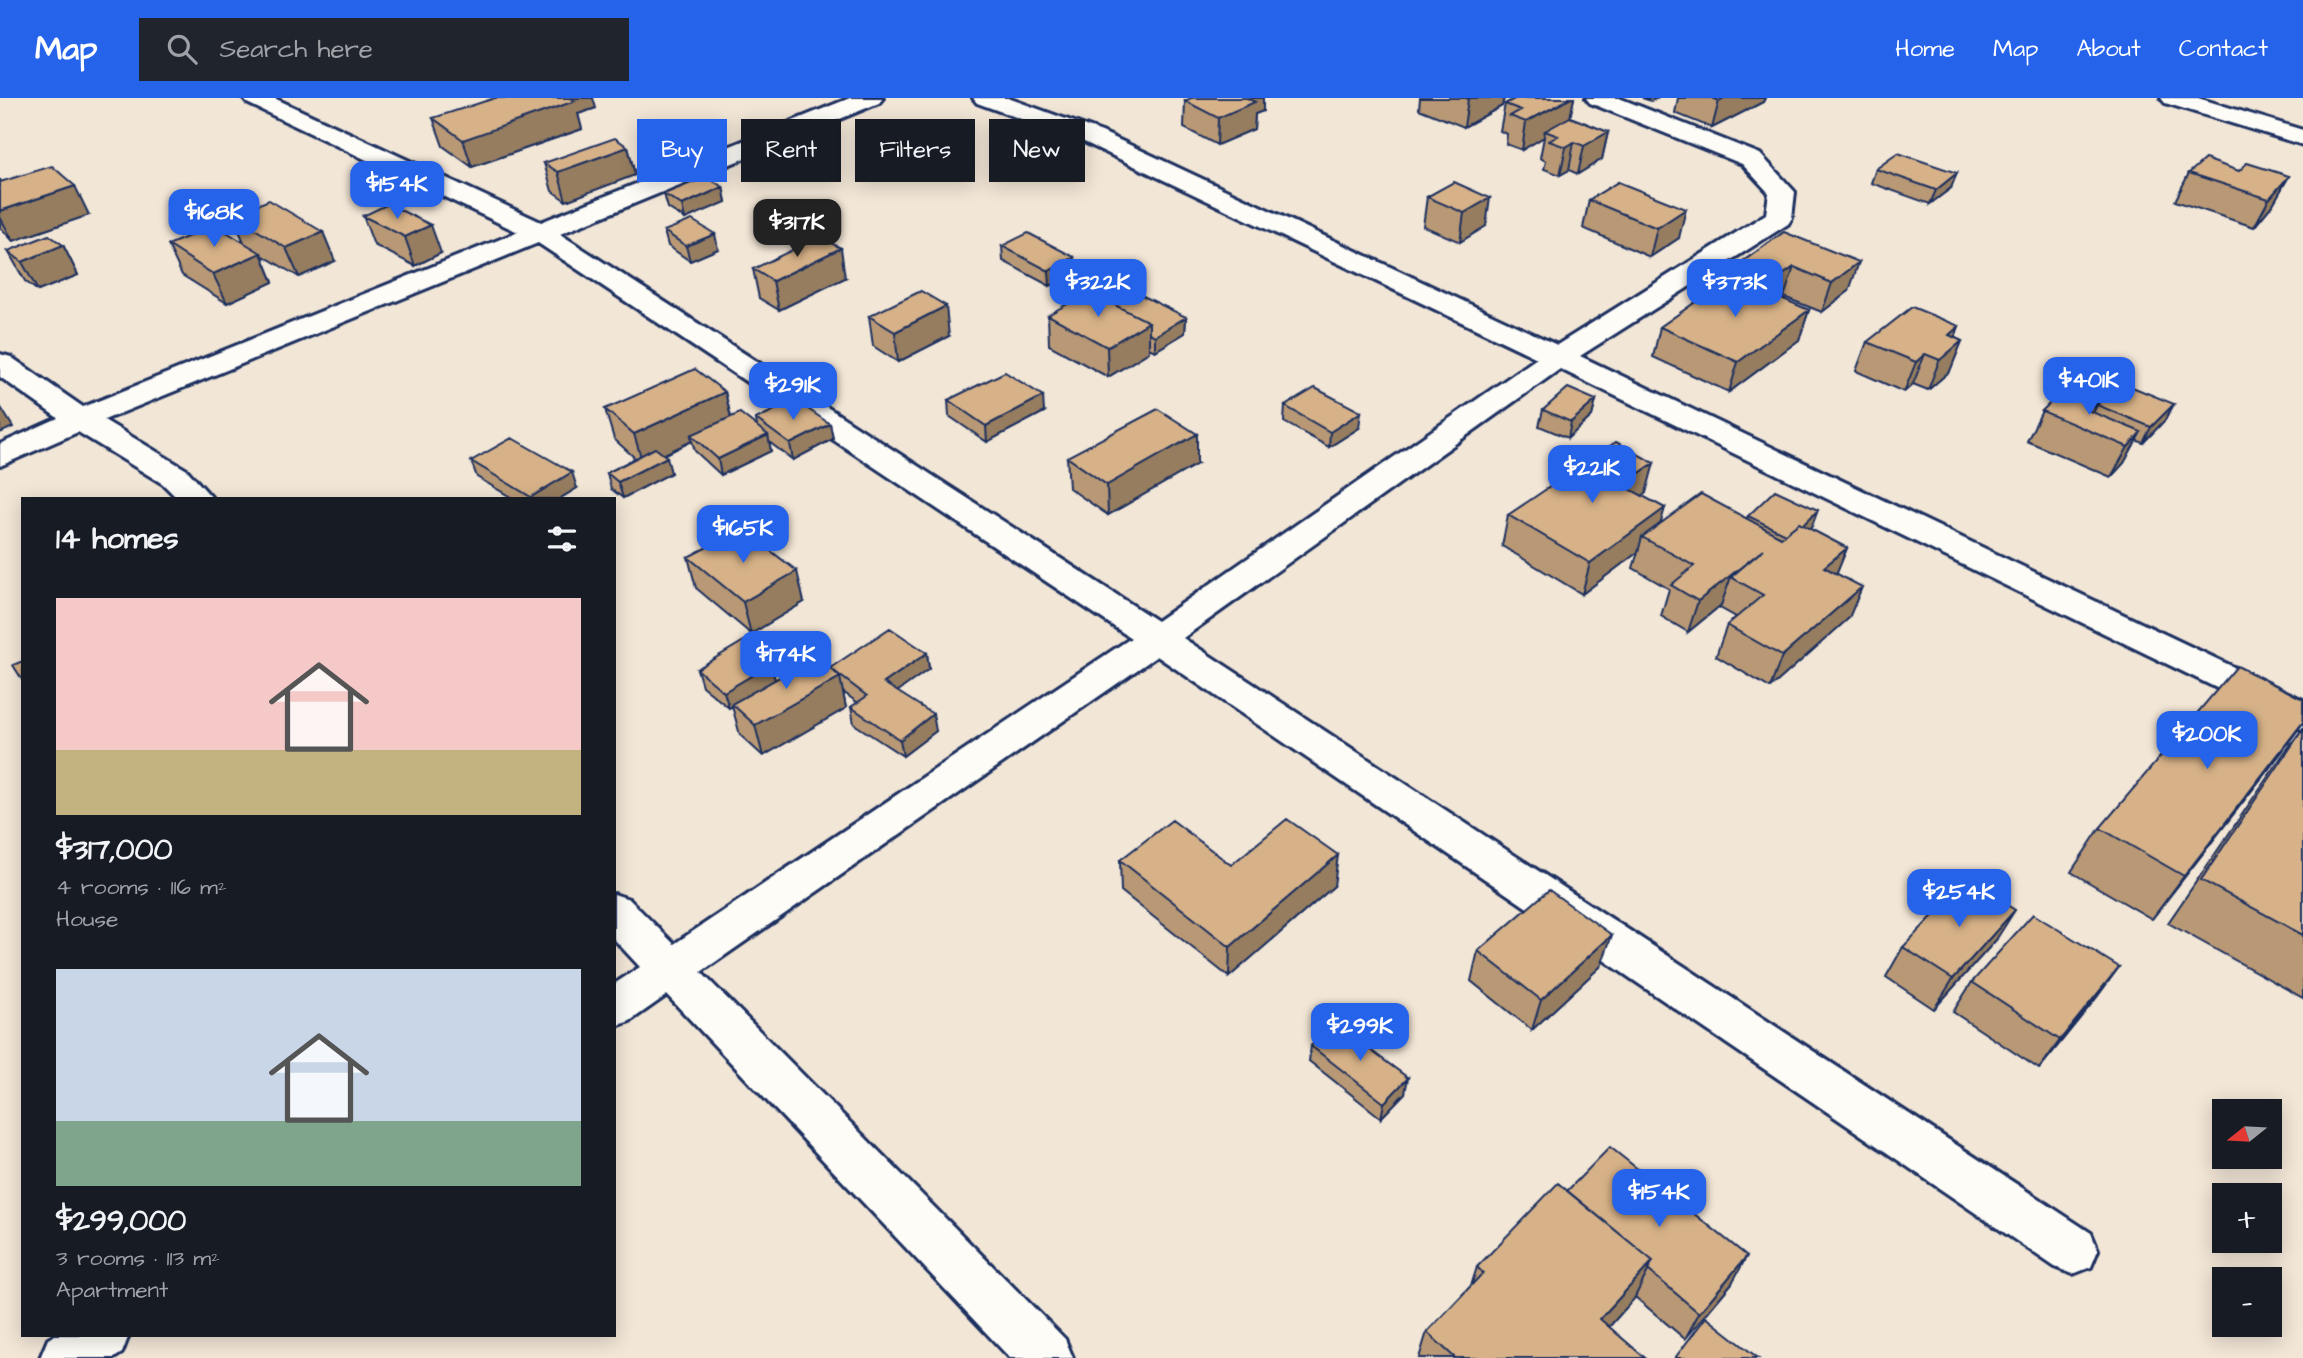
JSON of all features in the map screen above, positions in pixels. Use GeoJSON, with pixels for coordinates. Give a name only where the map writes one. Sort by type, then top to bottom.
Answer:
{"type":"FeatureCollection","features":[{"type":"Feature","properties":{"kind":"street"},"geometry":{"type":"LineString","coordinates":[[255,98],[538,231],[1157,638],[2073,1250]]}},
{"type":"Feature","properties":{"kind":"street"},"geometry":{"type":"LineString","coordinates":[[0,456],[80,419],[871,98]]}},
{"type":"Feature","properties":{"kind":"street"},"geometry":{"type":"LineString","coordinates":[[985,98],[1093,138],[1559,357],[2303,716]]}},
{"type":"Feature","properties":{"kind":"street"},"geometry":{"type":"LineString","coordinates":[[616,1007],[1157,638],[1559,357],[1779,218],[1782,192],[1751,159],[1598,98]]}},
{"type":"Feature","properties":{"kind":"street"},"geometry":{"type":"LineString","coordinates":[[2173,98],[2303,138]]}},
{"type":"Feature","properties":{"kind":"street"},"geometry":{"type":"LineString","coordinates":[[0,363],[80,419],[175,477],[195,497]]}},
{"type":"Feature","properties":{"kind":"street"},"geometry":{"type":"LineString","coordinates":[[616,914],[1046,1358]]}},
{"type":"Feature","properties":{"kind":"street"},"geometry":{"type":"LineString","coordinates":[[67,1358],[100,1337]]}},
{"type":"Feature","properties":{"kind":"building"},"geometry":{"type":"Polygon","coordinates":[[[495,98],[570,98],[575,101],[463,140],[433,118],[495,98]]]}},
{"type":"Feature","properties":{"kind":"building"},"geometry":{"type":"Polygon","coordinates":[[[1191,98],[1247,98],[1255,102],[1218,118],[1185,101],[1191,98]]]}},
{"type":"Feature","properties":{"kind":"building"},"geometry":{"type":"Polygon","coordinates":[[[1516,98],[1571,98],[1526,122],[1510,116],[1521,110],[1505,104],[1516,98]]]}},
{"type":"Feature","properties":{"kind":"building"},"geometry":{"type":"Polygon","coordinates":[[[1570,117],[1608,132],[1584,146],[1574,142],[1566,147],[1549,141],[1558,136],[1545,131],[1570,117]]]}},
{"type":"Feature","properties":{"kind":"building"},"geometry":{"type":"Polygon","coordinates":[[[615,138],[628,147],[558,172],[544,163],[615,138]]]}},
{"type":"Feature","properties":{"kind":"building"},"geometry":{"type":"Polygon","coordinates":[[[1898,153],[1957,173],[1936,190],[1876,169],[1898,153]]]}},
{"type":"Feature","properties":{"kind":"building"},"geometry":{"type":"Polygon","coordinates":[[[2205,159],[2239,171],[2247,163],[2289,176],[2269,199],[2189,173],[2205,159]]]}},
{"type":"Feature","properties":{"kind":"building"},"geometry":{"type":"Polygon","coordinates":[[[52,166],[75,186],[0,211],[0,182],[52,166]]]}},
{"type":"Feature","properties":{"kind":"building"},"geometry":{"type":"Polygon","coordinates":[[[694,182],[714,182],[723,187],[682,205],[664,194],[694,182]]]}},
{"type":"Feature","properties":{"kind":"building"},"geometry":{"type":"Polygon","coordinates":[[[1454,182],[1490,198],[1464,213],[1427,197],[1454,182]]]}},
{"type":"Feature","properties":{"kind":"building"},"geometry":{"type":"Polygon","coordinates":[[[1618,182],[1686,209],[1657,228],[1589,200],[1618,182]]]}},
{"type":"Feature","properties":{"kind":"building"},"geometry":{"type":"Polygon","coordinates":[[[269,200],[323,232],[286,248],[232,215],[269,200]]]}},
{"type":"Feature","properties":{"kind":"building"},"geometry":{"type":"Polygon","coordinates":[[[388,204],[431,225],[405,237],[363,216],[388,204]]]}},
{"type":"Feature","properties":{"kind":"building"},"geometry":{"type":"Polygon","coordinates":[[[692,220],[715,234],[686,246],[664,231],[692,220]]]}},
{"type":"Feature","properties":{"kind":"building"},"geometry":{"type":"Polygon","coordinates":[[[215,225],[261,253],[213,274],[168,245],[215,225]]]}},
{"type":"Feature","properties":{"kind":"building"},"geometry":{"type":"Polygon","coordinates":[[[1784,232],[1859,262],[1832,283],[1794,267],[1773,282],[1735,267],[1784,232]]]}},
{"type":"Feature","properties":{"kind":"building"},"geometry":{"type":"Polygon","coordinates":[[[1028,233],[1074,257],[1049,271],[1002,246],[1028,233]]]}},
{"type":"Feature","properties":{"kind":"building"},"geometry":{"type":"Polygon","coordinates":[[[49,235],[63,245],[22,262],[8,251],[49,235]]]}},
{"type":"Feature","properties":{"kind":"building"},"geometry":{"type":"Polygon","coordinates":[[[819,237],[841,248],[773,281],[753,269],[819,237]]]}},
{"type":"Feature","properties":{"kind":"building"},"geometry":{"type":"Polygon","coordinates":[[[1731,277],[1809,310],[1738,362],[1660,327],[1731,277]]]}},
{"type":"Feature","properties":{"kind":"building"},"geometry":{"type":"Polygon","coordinates":[[[1123,286],[1186,317],[1155,336],[1149,333],[1149,322],[1101,298],[1123,286]]]}},
{"type":"Feature","properties":{"kind":"building"},"geometry":{"type":"Polygon","coordinates":[[[921,291],[946,306],[895,332],[869,316],[921,291]]]}},
{"type":"Feature","properties":{"kind":"building"},"geometry":{"type":"Polygon","coordinates":[[[1089,292],[1149,322],[1107,347],[1048,315],[1089,292]]]}},
{"type":"Feature","properties":{"kind":"building"},"geometry":{"type":"Polygon","coordinates":[[[1912,307],[1959,326],[1949,335],[1962,341],[1940,360],[1925,354],[1916,362],[1867,342],[1912,307]]]}},
{"type":"Feature","properties":{"kind":"building"},"geometry":{"type":"Polygon","coordinates":[[[695,369],[725,392],[634,434],[605,409],[695,369]]]}},
{"type":"Feature","properties":{"kind":"building"},"geometry":{"type":"Polygon","coordinates":[[[1005,372],[1043,396],[986,426],[948,400],[1005,372]]]}},
{"type":"Feature","properties":{"kind":"building"},"geometry":{"type":"Polygon","coordinates":[[[2120,382],[2174,404],[2151,427],[2097,405],[2120,382]]]}},
{"type":"Feature","properties":{"kind":"building"},"geometry":{"type":"Polygon","coordinates":[[[2066,387],[2098,400],[2087,410],[2141,432],[2128,447],[2042,411],[2066,387]]]}},
{"type":"Feature","properties":{"kind":"building"},"geometry":{"type":"Polygon","coordinates":[[[1315,388],[1361,412],[1330,432],[1285,406],[1315,388]]]}},
{"type":"Feature","properties":{"kind":"building"},"geometry":{"type":"Polygon","coordinates":[[[1568,388],[1596,400],[1571,422],[1543,410],[1568,388]]]}},
{"type":"Feature","properties":{"kind":"building"},"geometry":{"type":"Polygon","coordinates":[[[795,400],[830,424],[790,444],[756,419],[795,400]]]}},
{"type":"Feature","properties":{"kind":"building"},"geometry":{"type":"Polygon","coordinates":[[[1158,409],[1197,434],[1107,485],[1067,457],[1158,409]]]}},
{"type":"Feature","properties":{"kind":"building"},"geometry":{"type":"Polygon","coordinates":[[[740,413],[768,435],[718,459],[691,435],[740,413]]]}},
{"type":"Feature","properties":{"kind":"building"},"geometry":{"type":"Polygon","coordinates":[[[512,438],[572,472],[531,497],[471,461],[512,438]]]}},
{"type":"Feature","properties":{"kind":"building"},"geometry":{"type":"Polygon","coordinates":[[[1616,442],[1654,463],[1622,485],[1665,508],[1590,563],[1508,515],[1616,442]]]}},
{"type":"Feature","properties":{"kind":"building"},"geometry":{"type":"Polygon","coordinates":[[[655,448],[667,457],[618,482],[607,473],[655,448]]]}},
{"type":"Feature","properties":{"kind":"building"},"geometry":{"type":"Polygon","coordinates":[[[1775,490],[1818,510],[1803,525],[1799,523],[1785,534],[1748,516],[1775,490]]]}},
{"type":"Feature","properties":{"kind":"building"},"geometry":{"type":"Polygon","coordinates":[[[1701,494],[1781,537],[1799,523],[1847,548],[1824,567],[1862,587],[1782,656],[1727,625],[1763,595],[1731,577],[1764,549],[1698,601],[1671,585],[1694,566],[1642,537],[1701,494]]]}},
{"type":"Feature","properties":{"kind":"building"},"geometry":{"type":"Polygon","coordinates":[[[742,529],[797,571],[743,602],[688,557],[742,529]]]}},
{"type":"Feature","properties":{"kind":"building"},"geometry":{"type":"Polygon","coordinates":[[[890,628],[927,653],[884,683],[933,714],[900,740],[851,707],[867,696],[830,668],[890,628]]]}},
{"type":"Feature","properties":{"kind":"building"},"geometry":{"type":"Polygon","coordinates":[[[744,641],[771,664],[724,692],[697,669],[744,641]]]}},
{"type":"Feature","properties":{"kind":"building"},"geometry":{"type":"Polygon","coordinates":[[[817,656],[840,677],[755,725],[732,704],[817,656]]]}},
{"type":"Feature","properties":{"kind":"building"},"geometry":{"type":"Polygon","coordinates":[[[21,662],[21,678],[13,665],[21,662]]]}},
{"type":"Feature","properties":{"kind":"building"},"geometry":{"type":"Polygon","coordinates":[[[2237,666],[2303,699],[2303,722],[2184,876],[2100,828],[2237,666]]]}},
{"type":"Feature","properties":{"kind":"building"},"geometry":{"type":"Polygon","coordinates":[[[2303,729],[2303,935],[2201,880],[2303,729]]]}},
{"type":"Feature","properties":{"kind":"building"},"geometry":{"type":"Polygon","coordinates":[[[1287,819],[1338,855],[1230,947],[1120,860],[1172,820],[1231,865],[1287,819]]]}},
{"type":"Feature","properties":{"kind":"building"},"geometry":{"type":"Polygon","coordinates":[[[1967,880],[2015,910],[1953,979],[1903,947],[1967,880]]]}},
{"type":"Feature","properties":{"kind":"building"},"geometry":{"type":"Polygon","coordinates":[[[1549,890],[1612,935],[1541,1000],[1478,951],[1549,890]]]}},
{"type":"Feature","properties":{"kind":"building"},"geometry":{"type":"Polygon","coordinates":[[[2033,914],[2119,967],[2060,1040],[1972,982],[2033,914]]]}},
{"type":"Feature","properties":{"kind":"building"},"geometry":{"type":"Polygon","coordinates":[[[1334,1023],[1408,1078],[1384,1103],[1311,1046],[1334,1023]]]}},
{"type":"Feature","properties":{"kind":"building"},"geometry":{"type":"Polygon","coordinates":[[[1610,1147],[1747,1256],[1699,1313],[1648,1270],[1653,1261],[1567,1191],[1610,1147]]]}},
{"type":"Feature","properties":{"kind":"building"},"geometry":{"type":"Polygon","coordinates":[[[1558,1183],[1653,1261],[1600,1319],[1645,1358],[1455,1358],[1427,1332],[1483,1273],[1477,1267],[1558,1183]]]}},
{"type":"Feature","properties":{"kind":"building"},"geometry":{"type":"Polygon","coordinates":[[[1706,1317],[1758,1358],[1675,1358],[1706,1317]]]}}]}
